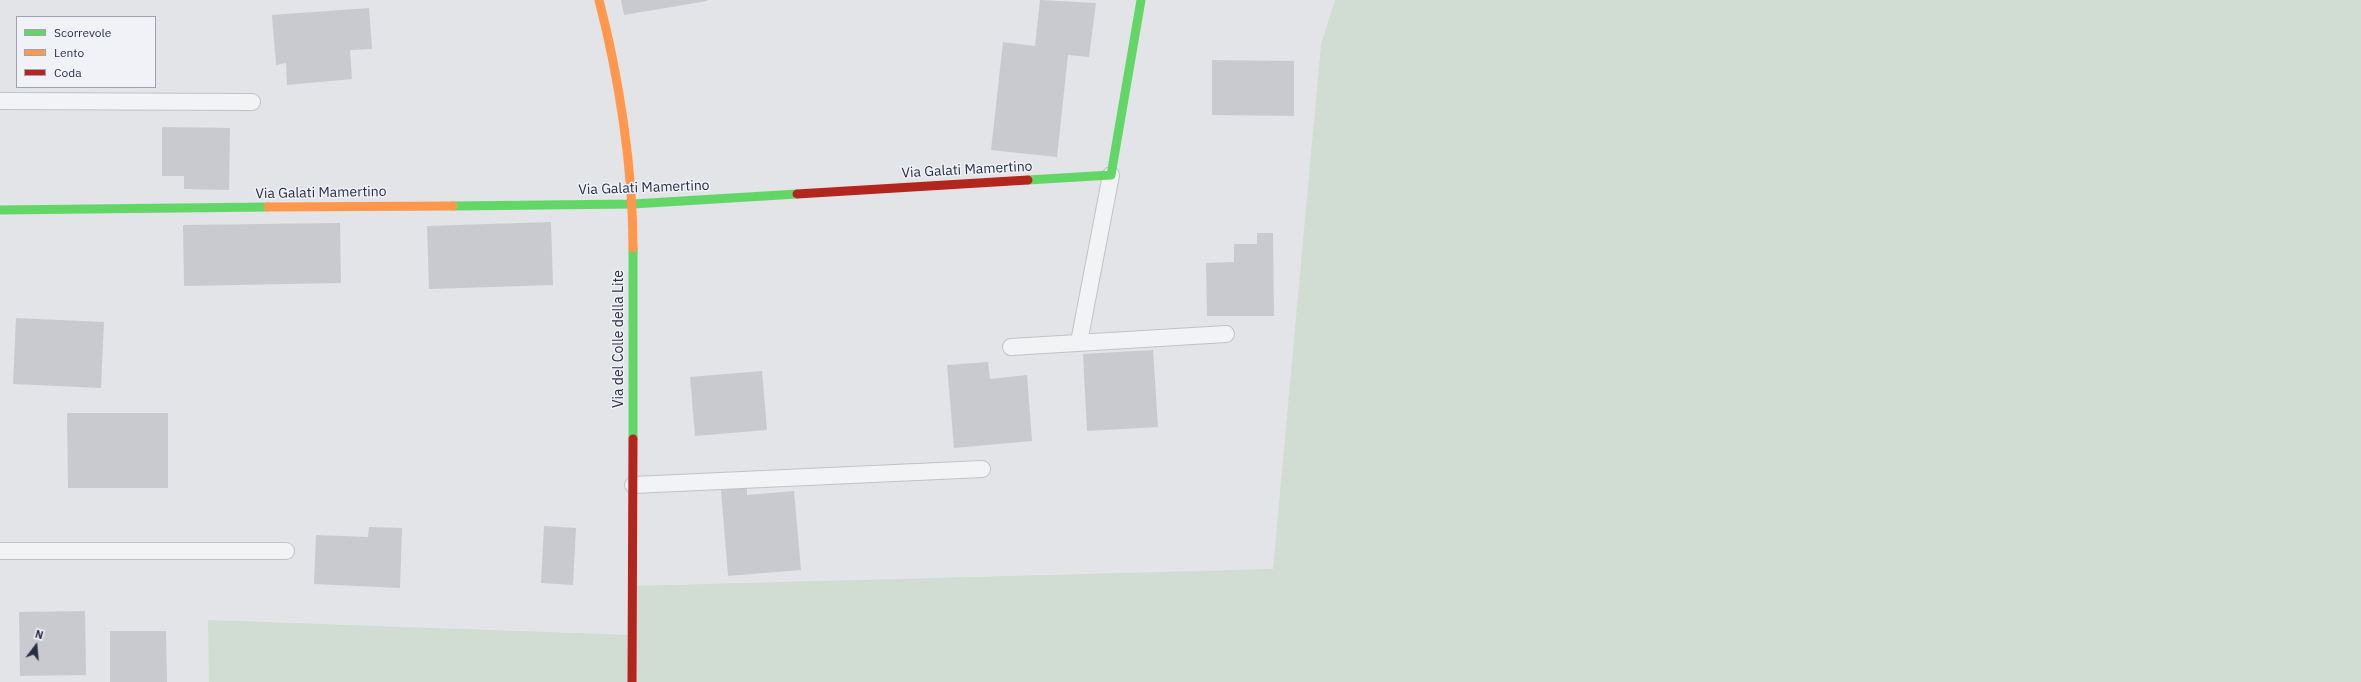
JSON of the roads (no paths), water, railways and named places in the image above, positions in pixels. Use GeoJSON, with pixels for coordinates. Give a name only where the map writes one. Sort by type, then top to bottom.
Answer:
{"type":"FeatureCollection","features":[{"type":"Feature","properties":{"kind":"street","name":"Via del Colle della Lite"},"geometry":{"type":"LineString","coordinates":[[599,0],[612,49],[633,204],[632,682]]}},
{"type":"Feature","properties":{"kind":"street"},"geometry":{"type":"LineString","coordinates":[[1112,175],[1142,0]]}},
{"type":"Feature","properties":{"kind":"street","name":"Via Galati Mamertino"},"geometry":{"type":"LineString","coordinates":[[0,210],[633,204],[1112,175]]}},
{"type":"Feature","properties":{"kind":"lane"},"geometry":{"type":"LineString","coordinates":[[0,101],[252,102]]}},
{"type":"Feature","properties":{"kind":"lane"},"geometry":{"type":"LineString","coordinates":[[1080,342],[1112,175]]}},
{"type":"Feature","properties":{"kind":"lane"},"geometry":{"type":"LineString","coordinates":[[1011,346],[1226,334]]}},
{"type":"Feature","properties":{"kind":"lane"},"geometry":{"type":"LineString","coordinates":[[633,485],[982,469]]}},
{"type":"Feature","properties":{"kind":"lane"},"geometry":{"type":"LineString","coordinates":[[0,551],[286,551]]}}]}
